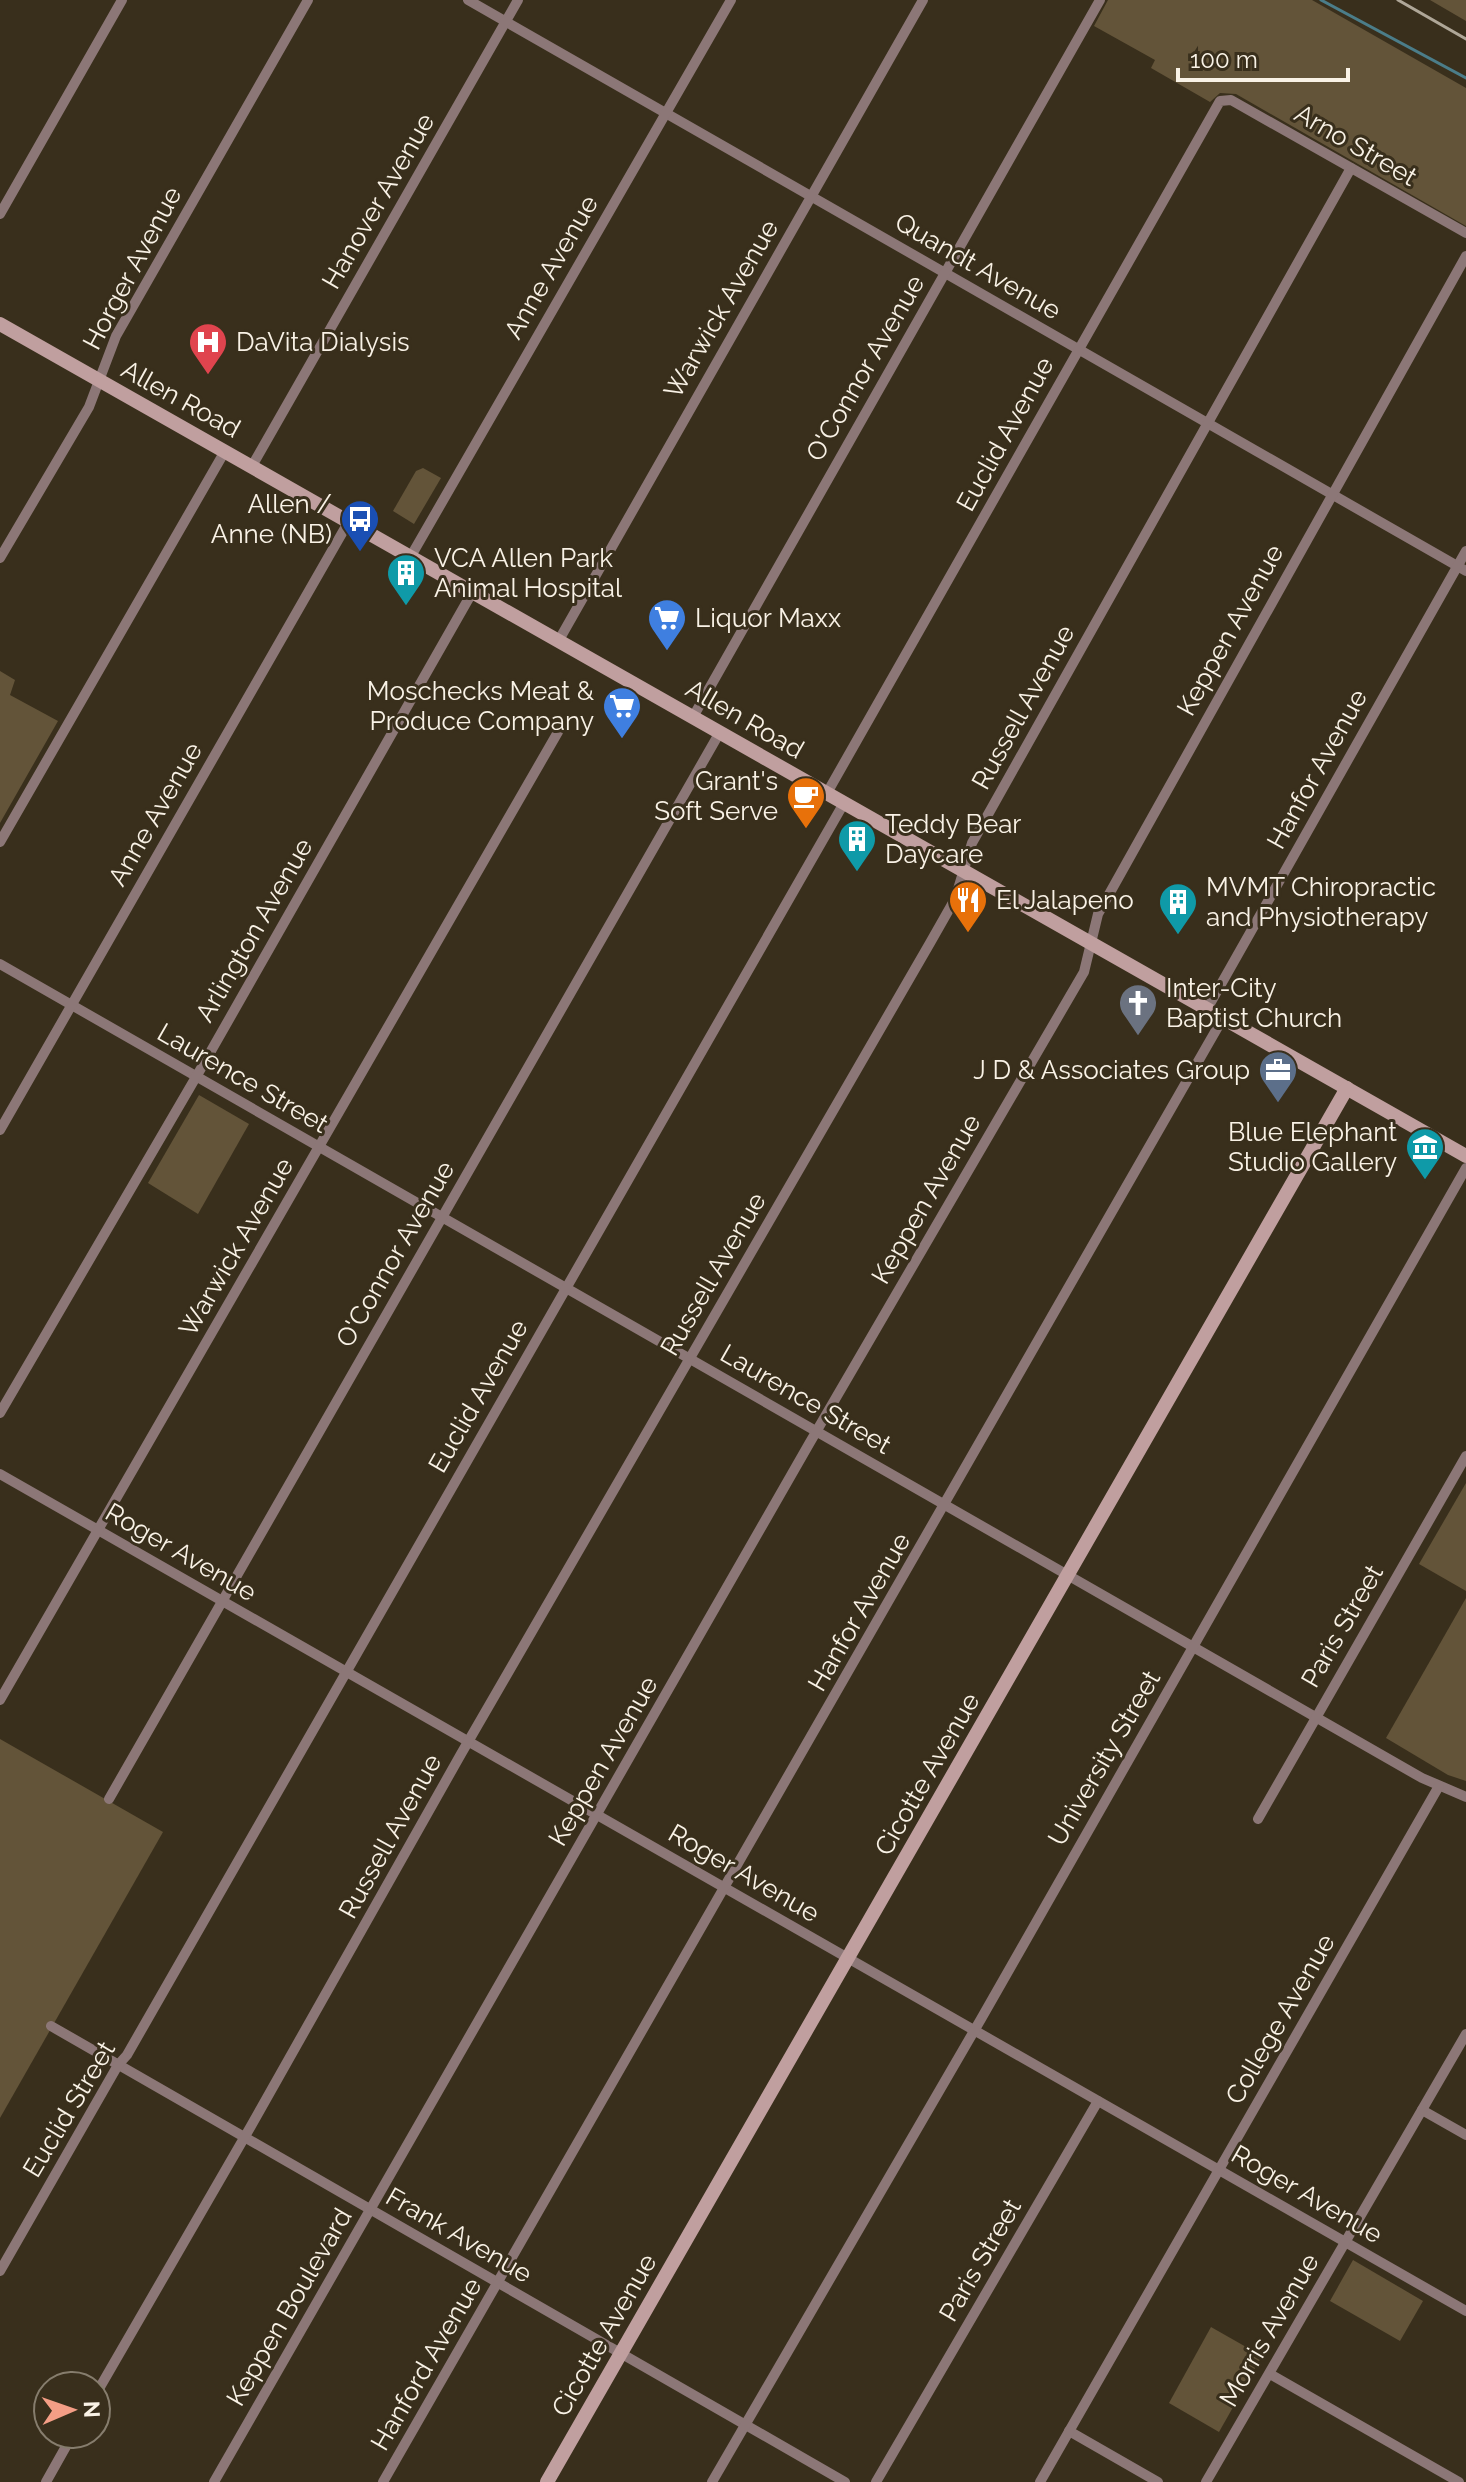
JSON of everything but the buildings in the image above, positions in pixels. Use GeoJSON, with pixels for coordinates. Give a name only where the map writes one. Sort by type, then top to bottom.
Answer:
{"type":"FeatureCollection","features":[{"type":"Feature","properties":{"kind":"main road","name":"Allen Road"},"geometry":{"type":"LineString","coordinates":[[0,324],[1466,1156]]}},
{"type":"Feature","properties":{"kind":"main road","name":"Cicotte Avenue"},"geometry":{"type":"LineString","coordinates":[[547,2482],[1347,1088]]}},
{"type":"Feature","properties":{"kind":"street"},"geometry":{"type":"LineString","coordinates":[[0,214],[122,0]]}},
{"type":"Feature","properties":{"kind":"street","name":"Horger Avenue"},"geometry":{"type":"LineString","coordinates":[[0,558],[89,407],[115,338],[308,0]]}},
{"type":"Feature","properties":{"kind":"street","name":"Quandt Avenue"},"geometry":{"type":"LineString","coordinates":[[468,0],[1462,569]]}},
{"type":"Feature","properties":{"kind":"street","name":"Hanover Avenue"},"geometry":{"type":"LineString","coordinates":[[252,466],[518,0]]}},
{"type":"Feature","properties":{"kind":"street","name":"Anne Avenue"},"geometry":{"type":"LineString","coordinates":[[411,556],[731,0]]}},
{"type":"Feature","properties":{"kind":"street","name":"Warwick Avenue"},"geometry":{"type":"LineString","coordinates":[[559,640],[923,0]]}},
{"type":"Feature","properties":{"kind":"street","name":"O'Connor Avenue"},"geometry":{"type":"LineString","coordinates":[[693,717],[1100,0]]}},
{"type":"Feature","properties":{"kind":"street","name":"Arno Street"},"geometry":{"type":"LineString","coordinates":[[1223,99],[1231,100],[1466,233]]}},
{"type":"Feature","properties":{"kind":"street","name":"Euclid Avenue"},"geometry":{"type":"LineString","coordinates":[[827,793],[1216,104],[1223,99]]}},
{"type":"Feature","properties":{"kind":"street","name":"Russell Avenue"},"geometry":{"type":"LineString","coordinates":[[110,2370],[955,899],[972,843],[1351,168]]}},
{"type":"Feature","properties":{"kind":"street","name":"Keppen Avenue"},"geometry":{"type":"LineString","coordinates":[[401,2154],[1084,972],[1098,914],[1466,256]]}},
{"type":"Feature","properties":{"kind":"street"},"geometry":{"type":"LineString","coordinates":[[0,842],[225,451]]}},
{"type":"Feature","properties":{"kind":"street","name":"Anne Avenue"},"geometry":{"type":"LineString","coordinates":[[0,1130],[349,521]]}},
{"type":"Feature","properties":{"kind":"street","name":"Hanfor Avenue"},"geometry":{"type":"LineString","coordinates":[[1207,1009],[1462,569],[1466,551]]}},
{"type":"Feature","properties":{"kind":"street","name":"Arlington Avenue"},"geometry":{"type":"LineString","coordinates":[[0,1413],[473,591]]}},
{"type":"Feature","properties":{"kind":"street","name":"Warwick Avenue"},"geometry":{"type":"LineString","coordinates":[[0,1700],[558,732]]}},
{"type":"Feature","properties":{"kind":"street","name":"O'Connor Avenue"},"geometry":{"type":"LineString","coordinates":[[109,1799],[720,732]]}},
{"type":"Feature","properties":{"kind":"street","name":"Euclid Avenue"},"geometry":{"type":"LineString","coordinates":[[152,2011],[844,803]]}},
{"type":"Feature","properties":{"kind":"street","name":"Laurence Street"},"geometry":{"type":"LineString","coordinates":[[0,964],[1439,1786],[1466,1797]]}},
{"type":"Feature","properties":{"kind":"street","name":"Hanfor Avenue"},"geometry":{"type":"LineString","coordinates":[[531,2226],[1223,1018]]}},
{"type":"Feature","properties":{"kind":"street","name":"University Street"},"geometry":{"type":"LineString","coordinates":[[712,2482],[1466,1168]]}},
{"type":"Feature","properties":{"kind":"street","name":"Paris Street"},"geometry":{"type":"LineString","coordinates":[[1258,1819],[1466,1456]]}},
{"type":"Feature","properties":{"kind":"street","name":"Roger Avenue"},"geometry":{"type":"LineString","coordinates":[[0,1474],[1466,2311]]}},
{"type":"Feature","properties":{"kind":"street","name":"College Avenue"},"geometry":{"type":"LineString","coordinates":[[1040,2482],[1439,1786]]}},
{"type":"Feature","properties":{"kind":"street","name":"Euclid Street"},"geometry":{"type":"LineString","coordinates":[[0,2271],[152,2011]]}},
{"type":"Feature","properties":{"kind":"street","name":"Frank Avenue"},"geometry":{"type":"LineString","coordinates":[[51,2026],[845,2482]]}},
{"type":"Feature","properties":{"kind":"street","name":"Morris Avenue"},"geometry":{"type":"LineString","coordinates":[[1206,2482],[1466,2034]]}},
{"type":"Feature","properties":{"kind":"street","name":"Paris Street"},"geometry":{"type":"LineString","coordinates":[[876,2482],[1098,2101]]}},
{"type":"Feature","properties":{"kind":"street"},"geometry":{"type":"LineString","coordinates":[[1422,2110],[1466,2135]]}},
{"type":"Feature","properties":{"kind":"street","name":"Keppen Boulevard"},"geometry":{"type":"LineString","coordinates":[[214,2482],[401,2154]]}},
{"type":"Feature","properties":{"kind":"street","name":"Hanford Avenue"},"geometry":{"type":"LineString","coordinates":[[383,2482],[531,2226]]}},
{"type":"Feature","properties":{"kind":"street"},"geometry":{"type":"LineString","coordinates":[[1270,2374],[1459,2482]]}},
{"type":"Feature","properties":{"kind":"street"},"geometry":{"type":"LineString","coordinates":[[1069,2431],[1158,2482]]}},
{"type":"Feature","properties":{"kind":"street"},"geometry":{"type":"LineString","coordinates":[[46,2482],[64,2450]]}},
{"type":"Feature","properties":{"kind":"shaded area"},"geometry":{"type":"Polygon","coordinates":[[[1108,0],[1312,0],[1466,88],[1466,226],[1236,94],[1220,93],[1210,102],[1151,68],[1155,60],[1094,26],[1108,0]]]}},
{"type":"Feature","properties":{"kind":"shaded area"},"geometry":{"type":"Polygon","coordinates":[[[1430,0],[1466,0],[1466,21],[1430,0]]]}},
{"type":"Feature","properties":{"kind":"shaded area"},"geometry":{"type":"Polygon","coordinates":[[[423,468],[441,478],[414,524],[393,511],[416,471],[423,468]]]}},
{"type":"Feature","properties":{"kind":"shaded area"},"geometry":{"type":"Polygon","coordinates":[[[0,671],[15,680],[10,695],[58,721],[0,823],[0,671]]]}},
{"type":"Feature","properties":{"kind":"shaded area"},"geometry":{"type":"Polygon","coordinates":[[[199,1095],[249,1124],[198,1214],[148,1183],[199,1095]]]}},
{"type":"Feature","properties":{"kind":"shaded area"},"geometry":{"type":"Polygon","coordinates":[[[1466,1483],[1466,1591],[1419,1564],[1466,1483]]]}},
{"type":"Feature","properties":{"kind":"shaded area"},"geometry":{"type":"Polygon","coordinates":[[[1466,1598],[1466,1781],[1448,1775],[1386,1738],[1466,1598]]]}},
{"type":"Feature","properties":{"kind":"shaded area"},"geometry":{"type":"Polygon","coordinates":[[[0,1739],[163,1832],[0,2118],[0,1739]]]}},
{"type":"Feature","properties":{"kind":"shaded area"},"geometry":{"type":"Polygon","coordinates":[[[1353,2260],[1423,2301],[1400,2341],[1330,2301],[1353,2260]]]}},
{"type":"Feature","properties":{"kind":"shaded area"},"geometry":{"type":"Polygon","coordinates":[[[1211,2327],[1262,2356],[1219,2432],[1169,2403],[1211,2327]]]}},
{"type":"Feature","properties":{"kind":"waterway"},"geometry":{"type":"LineString","coordinates":[[1321,0],[1466,78]]}},
{"type":"Feature","properties":{"kind":"railway"},"geometry":{"type":"LineString","coordinates":[[1398,0],[1466,39]]}},
{"type":"Feature","properties":{"kind":"place","name":"DaVita Dialysis"},"geometry":{"type":"Point","coordinates":[208,376]}},
{"type":"Feature","properties":{"kind":"place","name":"Allen / Anne (NB)"},"geometry":{"type":"Point","coordinates":[360,553]}},
{"type":"Feature","properties":{"kind":"place","name":"VCA Allen Park Animal Hospital"},"geometry":{"type":"Point","coordinates":[406,607]}},
{"type":"Feature","properties":{"kind":"place","name":"Liquor Maxx"},"geometry":{"type":"Point","coordinates":[667,652]}},
{"type":"Feature","properties":{"kind":"place","name":"Moschecks Meat & Produce Company"},"geometry":{"type":"Point","coordinates":[622,740]}},
{"type":"Feature","properties":{"kind":"place","name":"Grant's Soft Serve"},"geometry":{"type":"Point","coordinates":[806,830]}},
{"type":"Feature","properties":{"kind":"place","name":"Teddy Bear Daycare"},"geometry":{"type":"Point","coordinates":[857,873]}},
{"type":"Feature","properties":{"kind":"place","name":"El Jalapeno"},"geometry":{"type":"Point","coordinates":[968,934]}},
{"type":"Feature","properties":{"kind":"place","name":"MVMT Chiropractic and Physiotherapy"},"geometry":{"type":"Point","coordinates":[1178,936]}},
{"type":"Feature","properties":{"kind":"place","name":"Inter-City Baptist Church"},"geometry":{"type":"Point","coordinates":[1138,1037]}},
{"type":"Feature","properties":{"kind":"place","name":"J D & Associates Group"},"geometry":{"type":"Point","coordinates":[1278,1104]}},
{"type":"Feature","properties":{"kind":"place","name":"Blue Elephant Studio Gallery"},"geometry":{"type":"Point","coordinates":[1425,1181]}}]}
